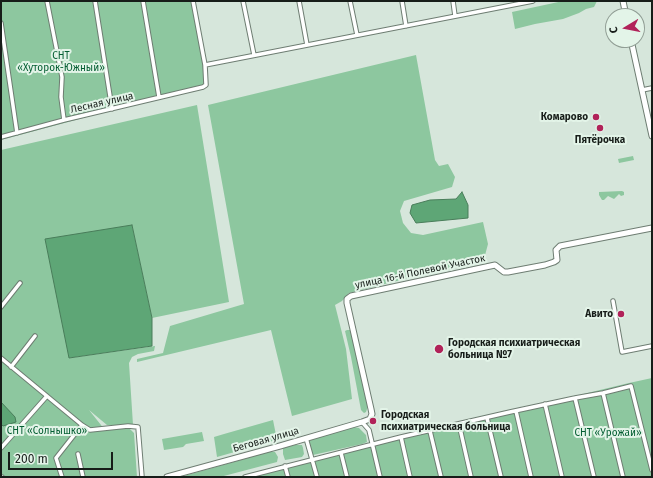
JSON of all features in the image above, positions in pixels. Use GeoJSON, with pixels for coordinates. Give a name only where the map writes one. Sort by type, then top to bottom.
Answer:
{"type":"FeatureCollection","features":[{"type":"Feature","properties":{"kind":"street"},"geometry":{"type":"LineString","coordinates":[[47,1],[62,77],[60,97],[64,120]]}},
{"type":"Feature","properties":{"kind":"street"},"geometry":{"type":"LineString","coordinates":[[95,1],[112,109]]}},
{"type":"Feature","properties":{"kind":"street"},"geometry":{"type":"LineString","coordinates":[[143,1],[159,98]]}},
{"type":"Feature","properties":{"kind":"street"},"geometry":{"type":"LineString","coordinates":[[193,1],[205,65],[533,1]]}},
{"type":"Feature","properties":{"kind":"street"},"geometry":{"type":"LineString","coordinates":[[243,1],[254,55]]}},
{"type":"Feature","properties":{"kind":"street"},"geometry":{"type":"LineString","coordinates":[[299,1],[308,45]]}},
{"type":"Feature","properties":{"kind":"street"},"geometry":{"type":"LineString","coordinates":[[350,1],[357,35]]}},
{"type":"Feature","properties":{"kind":"street"},"geometry":{"type":"LineString","coordinates":[[402,1],[406,26]]}},
{"type":"Feature","properties":{"kind":"street"},"geometry":{"type":"LineString","coordinates":[[453,1],[456,16]]}},
{"type":"Feature","properties":{"kind":"street"},"geometry":{"type":"LineString","coordinates":[[508,1],[509,6]]}},
{"type":"Feature","properties":{"kind":"street"},"geometry":{"type":"LineString","coordinates":[[1,23],[17,133]]}},
{"type":"Feature","properties":{"kind":"street"},"geometry":{"type":"LineString","coordinates":[[633,48],[652,136]]}},
{"type":"Feature","properties":{"kind":"street","name":"Лесная улица"},"geometry":{"type":"LineString","coordinates":[[1,137],[64,120],[203,87],[206,85],[205,65]]}},
{"type":"Feature","properties":{"kind":"street"},"geometry":{"type":"LineString","coordinates":[[642,90],[652,88]]}},
{"type":"Feature","properties":{"kind":"street","name":"улица 16-й Полевой Участок"},"geometry":{"type":"LineString","coordinates":[[370,419],[372,414],[347,303],[347,299],[350,296],[495,265],[504,272],[508,272],[545,265],[557,260],[556,250],[559,247],[652,228]]}},
{"type":"Feature","properties":{"kind":"street"},"geometry":{"type":"LineString","coordinates":[[1,306],[20,282]]}},
{"type":"Feature","properties":{"kind":"street"},"geometry":{"type":"LineString","coordinates":[[613,300],[622,352],[652,346]]}},
{"type":"Feature","properties":{"kind":"street"},"geometry":{"type":"LineString","coordinates":[[11,367],[35,336]]}},
{"type":"Feature","properties":{"kind":"street"},"geometry":{"type":"LineString","coordinates":[[1,358],[90,430],[128,426],[138,427],[142,477]]}},
{"type":"Feature","properties":{"kind":"street"},"geometry":{"type":"LineString","coordinates":[[245,477],[256,476],[285,466],[401,437],[631,386],[652,470]]}},
{"type":"Feature","properties":{"kind":"street"},"geometry":{"type":"LineString","coordinates":[[603,393],[623,477]]}},
{"type":"Feature","properties":{"kind":"street"},"geometry":{"type":"LineString","coordinates":[[1,448],[47,396]]}},
{"type":"Feature","properties":{"kind":"street"},"geometry":{"type":"LineString","coordinates":[[575,398],[594,477]]}},
{"type":"Feature","properties":{"kind":"street"},"geometry":{"type":"LineString","coordinates":[[545,404],[562,477]]}},
{"type":"Feature","properties":{"kind":"street"},"geometry":{"type":"LineString","coordinates":[[516,411],[531,477]]}},
{"type":"Feature","properties":{"kind":"street"},"geometry":{"type":"LineString","coordinates":[[487,418],[501,477]]}},
{"type":"Feature","properties":{"kind":"street","name":"Беговая улица"},"geometry":{"type":"LineString","coordinates":[[168,477],[370,419]]}},
{"type":"Feature","properties":{"kind":"street"},"geometry":{"type":"LineString","coordinates":[[362,422],[369,430],[380,477]]}},
{"type":"Feature","properties":{"kind":"street"},"geometry":{"type":"LineString","coordinates":[[459,424],[471,477]]}},
{"type":"Feature","properties":{"kind":"street"},"geometry":{"type":"LineString","coordinates":[[62,477],[56,458],[82,425]]}},
{"type":"Feature","properties":{"kind":"street"},"geometry":{"type":"LineString","coordinates":[[430,431],[441,477]]}},
{"type":"Feature","properties":{"kind":"street"},"geometry":{"type":"LineString","coordinates":[[401,437],[410,477]]}},
{"type":"Feature","properties":{"kind":"street"},"geometry":{"type":"LineString","coordinates":[[306,438],[317,477]]}},
{"type":"Feature","properties":{"kind":"street"},"geometry":{"type":"LineString","coordinates":[[341,453],[347,477]]}},
{"type":"Feature","properties":{"kind":"street"},"geometry":{"type":"LineString","coordinates":[[78,454],[84,477]]}},
{"type":"Feature","properties":{"kind":"street"},"geometry":{"type":"LineString","coordinates":[[285,466],[288,477]]}},
{"type":"Feature","properties":{"kind":"green space","name":"СНТ «Хуторок-Южный»"},"geometry":{"type":"Polygon","coordinates":[[[1,1],[193,1],[205,65],[206,85],[1,140],[1,1]]]}},
{"type":"Feature","properties":{"kind":"green space"},"geometry":{"type":"Polygon","coordinates":[[[563,1],[597,1],[594,7],[563,19],[515,29],[512,12],[563,1]]]}},
{"type":"Feature","properties":{"kind":"green space"},"geometry":{"type":"Polygon","coordinates":[[[416,55],[435,160],[439,166],[448,164],[455,177],[452,187],[404,201],[400,211],[403,223],[411,233],[423,235],[483,222],[488,244],[484,259],[349,293],[342,301],[335,305],[346,349],[352,399],[292,416],[271,330],[137,362],[137,359],[163,353],[170,326],[244,304],[208,105],[416,55]]]}},
{"type":"Feature","properties":{"kind":"green space","name":"СНТ «Солнышко»"},"geometry":{"type":"Polygon","coordinates":[[[197,105],[229,302],[152,318],[132,225],[70,358],[155,346],[154,351],[138,354],[132,357],[129,363],[133,425],[107,425],[89,410],[105,430],[129,428],[134,433],[137,477],[1,476],[1,150],[197,105]]]}},
{"type":"Feature","properties":{"kind":"green space"},"geometry":{"type":"Polygon","coordinates":[[[633,156],[634,160],[619,163],[618,159],[633,156]]]}},
{"type":"Feature","properties":{"kind":"green space"},"geometry":{"type":"Polygon","coordinates":[[[599,192],[624,192],[624,195],[621,196],[619,194],[614,199],[608,196],[602,200],[599,195],[599,192]]]}},
{"type":"Feature","properties":{"kind":"green space"},"geometry":{"type":"Polygon","coordinates":[[[351,330],[368,406],[366,412],[364,413],[361,410],[345,331],[351,330]]]}},
{"type":"Feature","properties":{"kind":"green space","name":"СНТ «Урожай»"},"geometry":{"type":"Polygon","coordinates":[[[652,378],[652,477],[238,477],[629,383],[652,378]]]}},
{"type":"Feature","properties":{"kind":"green space"},"geometry":{"type":"Polygon","coordinates":[[[273,420],[277,440],[217,457],[214,437],[273,420]]]}},
{"type":"Feature","properties":{"kind":"green space"},"geometry":{"type":"Polygon","coordinates":[[[354,427],[359,428],[366,435],[367,442],[313,455],[311,452],[309,440],[354,427]]]}},
{"type":"Feature","properties":{"kind":"green space"},"geometry":{"type":"Polygon","coordinates":[[[202,432],[204,441],[186,444],[183,447],[164,450],[162,439],[202,432]]]}},
{"type":"Feature","properties":{"kind":"green space"},"geometry":{"type":"Polygon","coordinates":[[[302,445],[304,454],[302,457],[285,460],[283,448],[302,445]]]}},
{"type":"Feature","properties":{"kind":"green space"},"geometry":{"type":"Polygon","coordinates":[[[269,452],[275,452],[278,457],[277,462],[220,477],[180,477],[269,452]]]}},
{"type":"Feature","properties":{"kind":"shaded area"},"geometry":{"type":"Polygon","coordinates":[[[462,192],[468,205],[468,218],[416,223],[410,213],[412,205],[430,200],[456,199],[462,192]]]}},
{"type":"Feature","properties":{"kind":"shaded area"},"geometry":{"type":"Polygon","coordinates":[[[132,225],[152,318],[152,346],[69,358],[45,239],[132,225]]]}},
{"type":"Feature","properties":{"kind":"shaded area"},"geometry":{"type":"Polygon","coordinates":[[[1,402],[15,417],[16,422],[3,426],[1,424],[1,402]]]}},
{"type":"Feature","properties":{"kind":"place","name":"Комарово"},"geometry":{"type":"Point","coordinates":[596,117]}},
{"type":"Feature","properties":{"kind":"place","name":"Пятёрочка"},"geometry":{"type":"Point","coordinates":[600,128]}},
{"type":"Feature","properties":{"kind":"place","name":"Авито"},"geometry":{"type":"Point","coordinates":[621,314]}},
{"type":"Feature","properties":{"kind":"place","name":"Городская психиатрическая больница №7"},"geometry":{"type":"Point","coordinates":[439,349]}},
{"type":"Feature","properties":{"kind":"place","name":"Городская психиатрическая больница"},"geometry":{"type":"Point","coordinates":[373,421]}}]}
